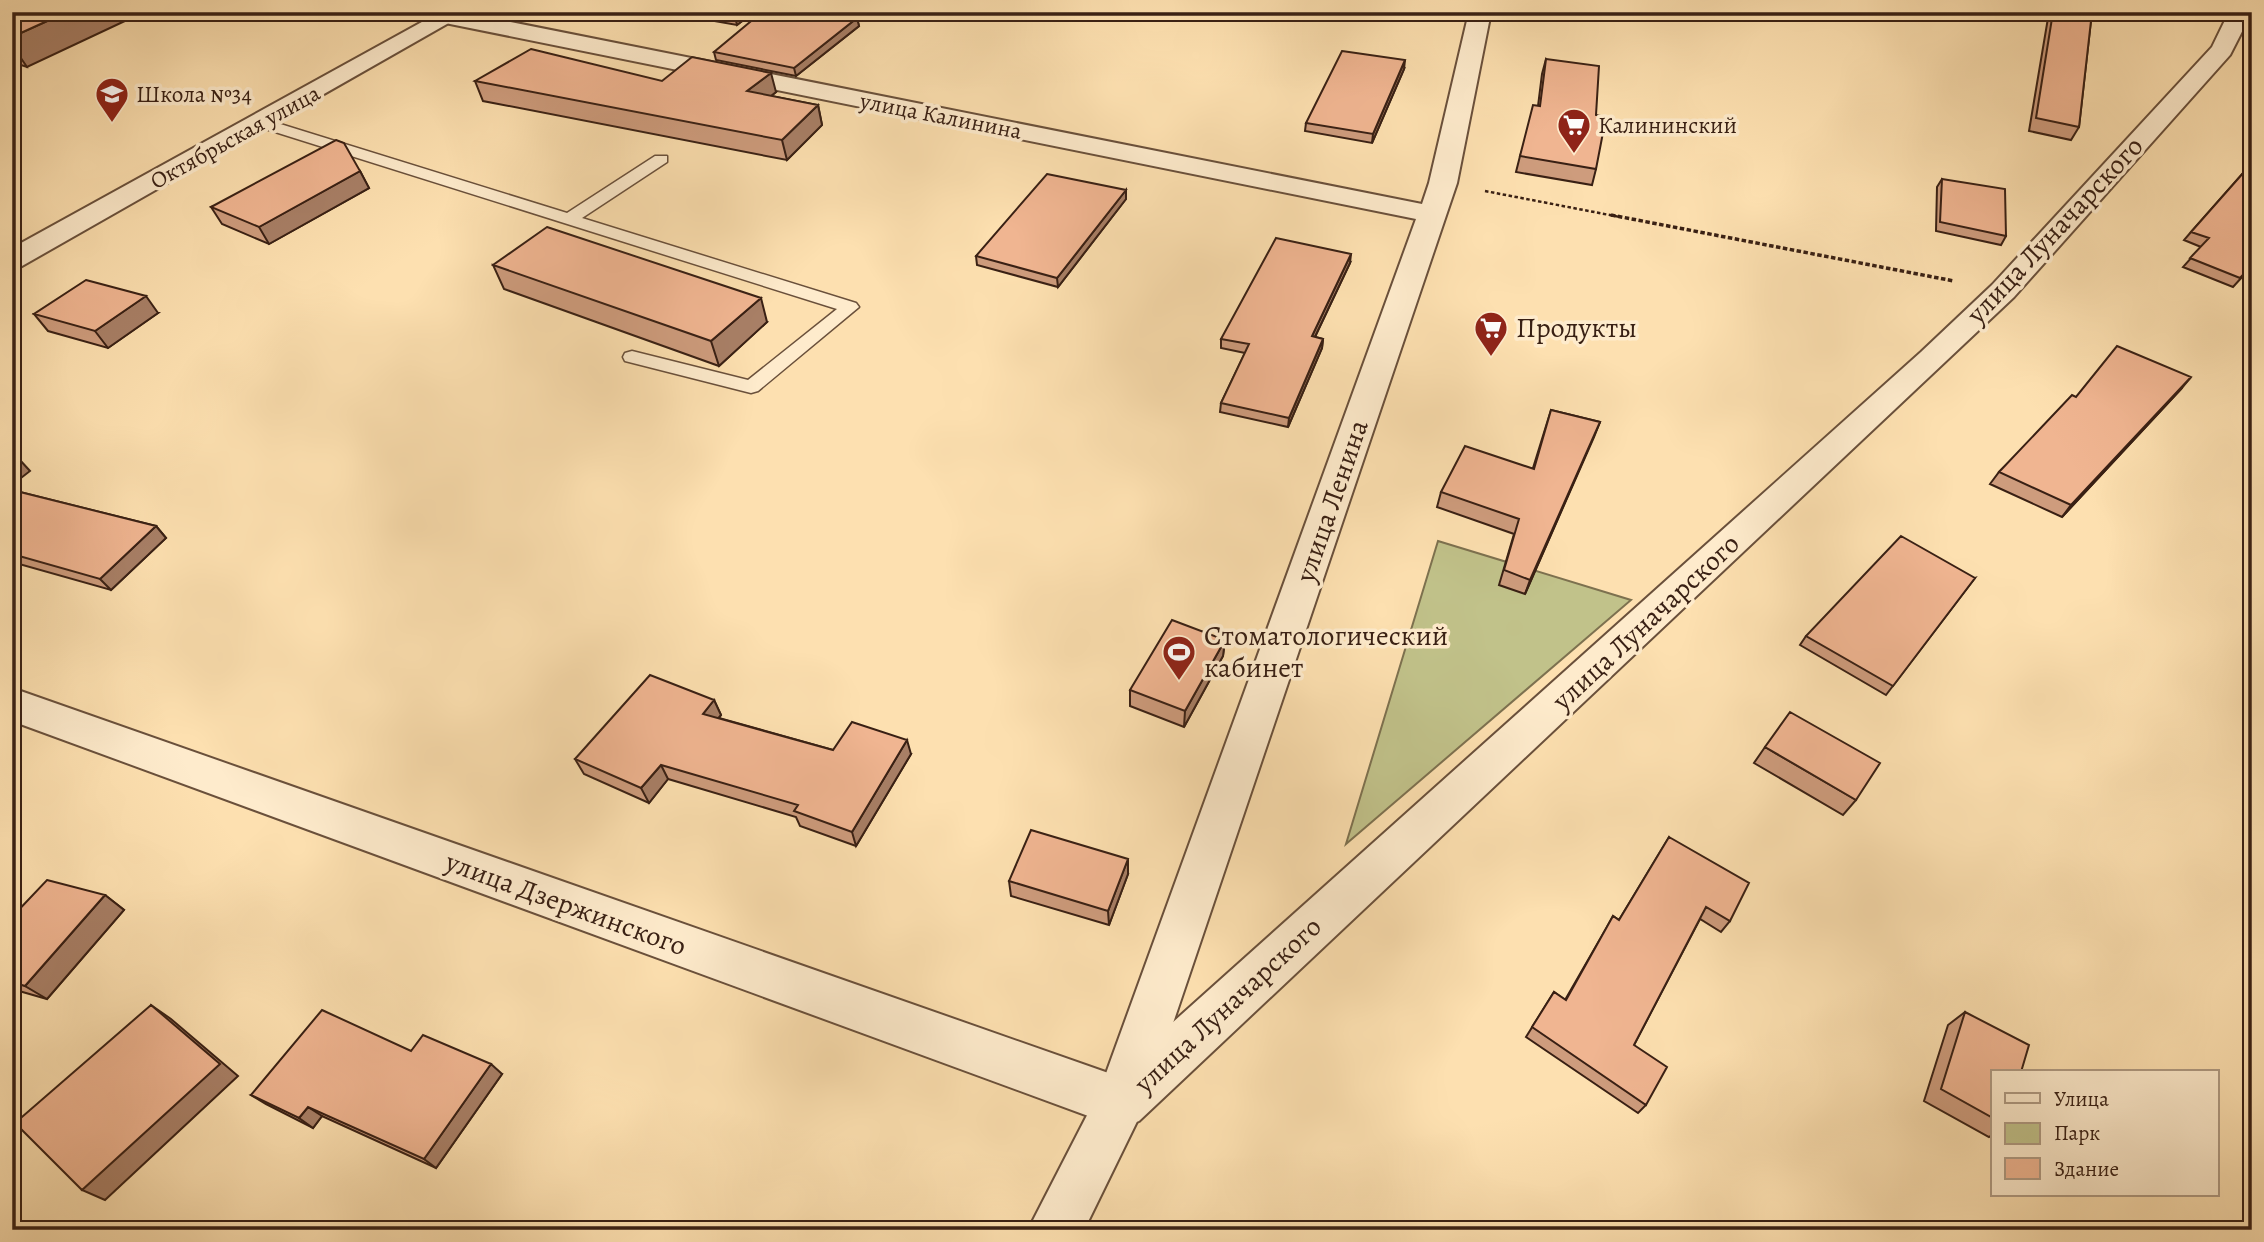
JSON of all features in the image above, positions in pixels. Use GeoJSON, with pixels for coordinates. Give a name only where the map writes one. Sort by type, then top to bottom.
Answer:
{"type":"FeatureCollection","features":[{"type":"Feature","properties":{"kind":"street","name":"улица Ленина"},"geometry":{"type":"LineString","coordinates":[[1121,1103],[1438,199],[1480,12]]}},
{"type":"Feature","properties":{"kind":"street","name":"улица Луначарского"},"geometry":{"type":"LineString","coordinates":[[1055,1230],[1121,1103],[1922,368],[2003,290],[2222,50],[2241,12]]}},
{"type":"Feature","properties":{"kind":"street","name":"улица Калинина"},"geometry":{"type":"LineString","coordinates":[[454,15],[1438,199]]}},
{"type":"Feature","properties":{"kind":"street","name":"Октябрьская улица"},"geometry":{"type":"LineString","coordinates":[[12,260],[454,15]]}},
{"type":"Feature","properties":{"kind":"street","name":"улица Дзержинского"},"geometry":{"type":"LineString","coordinates":[[12,704],[1121,1103]]}},
{"type":"Feature","properties":{"kind":"lane"},"geometry":{"type":"LineString","coordinates":[[1256,12],[1263,12]]}},
{"type":"Feature","properties":{"kind":"lane"},"geometry":{"type":"LineString","coordinates":[[261,122],[850,307],[751,387],[632,357]]}},
{"type":"Feature","properties":{"kind":"lane"},"geometry":{"type":"LineString","coordinates":[[569,219],[661,159]]}},
{"type":"Feature","properties":{"kind":"path"},"geometry":{"type":"LineString","coordinates":[[1438,199],[2003,290]]}},
{"type":"Feature","properties":{"kind":"green space"},"geometry":{"type":"Polygon","coordinates":[[[1438,541],[1631,600],[1346,844],[1438,541]]]}},
{"type":"Feature","properties":{"kind":"building"},"geometry":{"type":"Polygon","coordinates":[[[12,12],[67,12],[12,37],[12,12]]]}},
{"type":"Feature","properties":{"kind":"building"},"geometry":{"type":"Polygon","coordinates":[[[762,12],[829,12],[857,18],[794,68],[714,52],[762,12]]]}},
{"type":"Feature","properties":{"kind":"building"},"geometry":{"type":"Polygon","coordinates":[[[2053,12],[2092,12],[2079,127],[2036,118],[2053,12]]]}},
{"type":"Feature","properties":{"kind":"building"},"geometry":{"type":"Polygon","coordinates":[[[531,49],[662,81],[692,57],[771,73],[747,91],[818,105],[782,140],[475,81],[531,49]]]}},
{"type":"Feature","properties":{"kind":"building"},"geometry":{"type":"Polygon","coordinates":[[[1342,51],[1405,60],[1373,134],[1306,123],[1342,51]]]}},
{"type":"Feature","properties":{"kind":"building"},"geometry":{"type":"Polygon","coordinates":[[[1546,59],[1599,66],[1596,115],[1606,117],[1596,169],[1520,156],[1533,105],[1540,106],[1546,59]]]}},
{"type":"Feature","properties":{"kind":"building"},"geometry":{"type":"Polygon","coordinates":[[[336,140],[344,143],[360,171],[259,227],[211,207],[336,140]]]}},
{"type":"Feature","properties":{"kind":"building"},"geometry":{"type":"Polygon","coordinates":[[[2252,163],[2252,265],[2240,278],[2190,258],[2209,238],[2191,232],[2252,163]]]}},
{"type":"Feature","properties":{"kind":"building"},"geometry":{"type":"Polygon","coordinates":[[[1047,174],[1126,190],[1057,278],[976,256],[1047,174]]]}},
{"type":"Feature","properties":{"kind":"building"},"geometry":{"type":"Polygon","coordinates":[[[1942,179],[2005,189],[2006,236],[1940,222],[1942,179]]]}},
{"type":"Feature","properties":{"kind":"building"},"geometry":{"type":"Polygon","coordinates":[[[547,227],[761,298],[711,341],[493,265],[547,227]]]}},
{"type":"Feature","properties":{"kind":"building"},"geometry":{"type":"Polygon","coordinates":[[[1276,238],[1351,254],[1312,336],[1323,339],[1289,418],[1221,403],[1249,344],[1221,339],[1276,238]]]}},
{"type":"Feature","properties":{"kind":"building"},"geometry":{"type":"Polygon","coordinates":[[[86,280],[146,296],[95,331],[34,314],[86,280]]]}},
{"type":"Feature","properties":{"kind":"building"},"geometry":{"type":"Polygon","coordinates":[[[2117,346],[2191,377],[2071,505],[1999,472],[2072,395],[2076,397],[2117,346]]]}},
{"type":"Feature","properties":{"kind":"building"},"geometry":{"type":"Polygon","coordinates":[[[1551,410],[1600,422],[1530,580],[1504,570],[1519,519],[1441,492],[1465,446],[1534,469],[1551,410]]]}},
{"type":"Feature","properties":{"kind":"building"},"geometry":{"type":"Polygon","coordinates":[[[12,490],[156,526],[100,579],[12,554],[12,490]]]}},
{"type":"Feature","properties":{"kind":"building"},"geometry":{"type":"Polygon","coordinates":[[[1901,536],[1975,578],[1893,686],[1806,636],[1901,536]]]}},
{"type":"Feature","properties":{"kind":"building"},"geometry":{"type":"Polygon","coordinates":[[[1172,620],[1225,640],[1185,711],[1130,690],[1172,620]]]}},
{"type":"Feature","properties":{"kind":"building"},"geometry":{"type":"Polygon","coordinates":[[[650,675],[714,700],[703,714],[833,750],[852,722],[907,740],[852,832],[794,811],[798,805],[661,765],[641,788],[575,759],[650,675]]]}},
{"type":"Feature","properties":{"kind":"building"},"geometry":{"type":"Polygon","coordinates":[[[1790,712],[1880,763],[1856,800],[1765,747],[1790,712]]]}},
{"type":"Feature","properties":{"kind":"building"},"geometry":{"type":"Polygon","coordinates":[[[1031,830],[1128,859],[1108,911],[1009,881],[1031,830]]]}},
{"type":"Feature","properties":{"kind":"building"},"geometry":{"type":"Polygon","coordinates":[[[1669,837],[1749,883],[1730,921],[1706,907],[1634,1045],[1667,1067],[1646,1105],[1532,1027],[1554,992],[1566,1000],[1613,916],[1619,920],[1669,837]]]}},
{"type":"Feature","properties":{"kind":"building"},"geometry":{"type":"Polygon","coordinates":[[[47,880],[105,895],[25,986],[12,982],[12,917],[47,880]]]}},
{"type":"Feature","properties":{"kind":"building"},"geometry":{"type":"Polygon","coordinates":[[[151,1005],[220,1064],[82,1190],[15,1123],[151,1005]]]}},
{"type":"Feature","properties":{"kind":"building"},"geometry":{"type":"Polygon","coordinates":[[[322,1010],[411,1051],[423,1035],[491,1064],[424,1159],[308,1107],[299,1118],[251,1095],[322,1010]]]}},
{"type":"Feature","properties":{"kind":"building"},"geometry":{"type":"Polygon","coordinates":[[[1965,1012],[2029,1045],[2022,1070],[1991,1070],[1991,1117],[1941,1089],[1965,1012]]]}},
{"type":"Feature","properties":{"kind":"place","name":"Школа №34"},"geometry":{"type":"Point","coordinates":[112,124]}},
{"type":"Feature","properties":{"kind":"place","name":"Калининский"},"geometry":{"type":"Point","coordinates":[1574,155]}},
{"type":"Feature","properties":{"kind":"place","name":"Продукты"},"geometry":{"type":"Point","coordinates":[1491,358]}},
{"type":"Feature","properties":{"kind":"place","name":"Стоматологический кабинет"},"geometry":{"type":"Point","coordinates":[1179,682]}}]}
